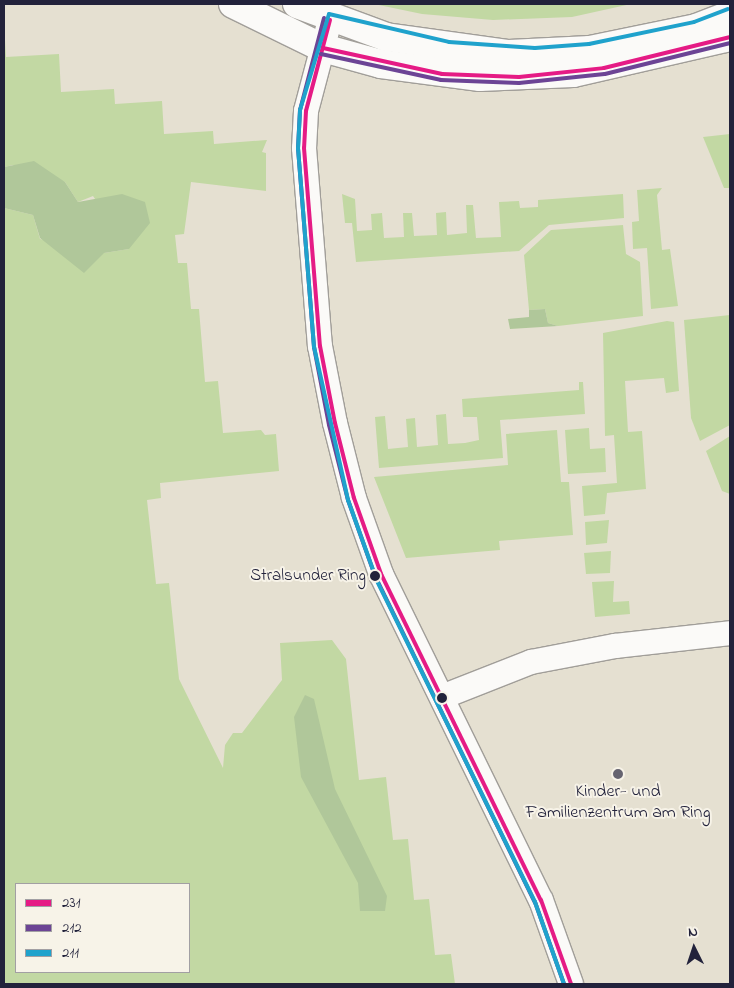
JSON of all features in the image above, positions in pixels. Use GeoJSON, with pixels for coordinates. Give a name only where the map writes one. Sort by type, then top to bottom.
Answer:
{"type":"FeatureCollection","features":[{"type":"Feature","properties":{"kind":"street"},"geometry":{"type":"LineString","coordinates":[[232,4],[323,48],[381,64],[442,74],[519,77],[604,68],[730,37]]}},
{"type":"Feature","properties":{"kind":"street"},"geometry":{"type":"LineString","coordinates":[[298,4],[330,20],[386,37],[448,48],[535,54],[590,50],[696,28],[730,15]]}},
{"type":"Feature","properties":{"kind":"street"},"geometry":{"type":"LineString","coordinates":[[330,20],[306,111],[304,148],[320,346],[335,423],[367,538],[540,900],[572,984]]}},
{"type":"Feature","properties":{"kind":"street"},"geometry":{"type":"LineString","coordinates":[[442,697],[531,662],[615,646],[730,633]]}},
{"type":"Feature","properties":{"kind":"green space"},"geometry":{"type":"Polygon","coordinates":[[[374,4],[631,4],[572,17],[493,20],[422,14],[374,4]]]}},
{"type":"Feature","properties":{"kind":"green space"},"geometry":{"type":"Polygon","coordinates":[[[4,23],[6,57],[59,54],[61,92],[114,89],[115,104],[162,101],[164,134],[213,131],[214,144],[267,140],[262,152],[266,153],[266,191],[191,182],[184,234],[175,235],[178,263],[187,263],[191,309],[199,309],[205,382],[218,381],[223,433],[261,430],[265,435],[276,434],[279,471],[160,483],[161,498],[147,500],[156,584],[169,583],[179,679],[223,768],[225,745],[233,733],[242,733],[282,680],[280,643],[332,640],[346,659],[359,780],[386,777],[393,840],[408,839],[414,900],[429,899],[435,955],[451,954],[455,984],[4,984],[4,208],[33,215],[40,239],[104,253],[129,249],[93,196],[78,202],[65,182],[13,165],[4,167],[4,23]]]}},
{"type":"Feature","properties":{"kind":"green space"},"geometry":{"type":"Polygon","coordinates":[[[730,134],[730,188],[724,188],[703,137],[730,134]]]}},
{"type":"Feature","properties":{"kind":"green space"},"geometry":{"type":"Polygon","coordinates":[[[34,161],[65,182],[78,202],[122,194],[145,202],[150,223],[129,249],[104,253],[84,273],[40,238],[33,215],[4,208],[4,167],[34,161]]]}},
{"type":"Feature","properties":{"kind":"green space"},"geometry":{"type":"Polygon","coordinates":[[[662,188],[657,195],[662,250],[670,249],[678,306],[651,309],[647,248],[633,249],[632,222],[639,221],[637,190],[662,188]]]}},
{"type":"Feature","properties":{"kind":"green space"},"geometry":{"type":"Polygon","coordinates":[[[342,194],[355,199],[357,231],[372,230],[371,214],[382,213],[384,238],[404,237],[403,213],[412,213],[414,236],[437,235],[436,213],[446,212],[447,235],[467,233],[466,205],[473,205],[476,238],[501,237],[499,202],[519,201],[520,208],[538,207],[538,200],[623,194],[624,218],[549,225],[519,251],[356,262],[352,223],[345,223],[342,194]]]}},
{"type":"Feature","properties":{"kind":"green space"},"geometry":{"type":"Polygon","coordinates":[[[623,225],[626,254],[640,262],[643,316],[558,326],[548,323],[545,309],[529,310],[524,255],[551,230],[623,225]]]}},
{"type":"Feature","properties":{"kind":"green space"},"geometry":{"type":"Polygon","coordinates":[[[545,309],[548,323],[558,326],[510,329],[508,319],[529,317],[529,310],[545,309]]]}},
{"type":"Feature","properties":{"kind":"green space"},"geometry":{"type":"Polygon","coordinates":[[[730,315],[730,425],[700,441],[691,418],[684,320],[730,315]]]}},
{"type":"Feature","properties":{"kind":"green space"},"geometry":{"type":"Polygon","coordinates":[[[667,321],[674,322],[679,391],[666,393],[664,378],[625,381],[628,432],[642,431],[646,489],[607,493],[605,514],[584,516],[582,486],[617,483],[614,435],[605,436],[603,333],[667,321]]]}},
{"type":"Feature","properties":{"kind":"green space"},"geometry":{"type":"Polygon","coordinates":[[[579,382],[583,382],[585,414],[500,420],[503,458],[379,468],[375,417],[385,416],[388,449],[408,447],[406,419],[415,418],[417,447],[438,445],[436,415],[446,414],[448,444],[465,443],[479,440],[477,417],[463,417],[462,399],[579,390],[579,382]]]}},
{"type":"Feature","properties":{"kind":"green space"},"geometry":{"type":"Polygon","coordinates":[[[589,428],[590,449],[605,448],[606,472],[568,474],[565,430],[589,428]]]}},
{"type":"Feature","properties":{"kind":"green space"},"geometry":{"type":"Polygon","coordinates":[[[557,430],[561,482],[569,482],[573,535],[499,541],[500,550],[406,558],[374,477],[508,465],[506,434],[557,430]]]}},
{"type":"Feature","properties":{"kind":"green space"},"geometry":{"type":"Polygon","coordinates":[[[730,436],[730,494],[722,491],[706,451],[730,436]]]}},
{"type":"Feature","properties":{"kind":"green space"},"geometry":{"type":"Polygon","coordinates":[[[609,520],[607,543],[586,545],[585,522],[609,520]]]}},
{"type":"Feature","properties":{"kind":"green space"},"geometry":{"type":"Polygon","coordinates":[[[611,551],[610,573],[586,574],[584,553],[611,551]]]}},
{"type":"Feature","properties":{"kind":"green space"},"geometry":{"type":"Polygon","coordinates":[[[614,581],[613,602],[629,601],[630,614],[595,617],[592,582],[614,581]]]}},
{"type":"Feature","properties":{"kind":"green space"},"geometry":{"type":"Polygon","coordinates":[[[305,695],[314,699],[335,789],[387,896],[385,911],[360,911],[358,883],[301,777],[294,717],[305,695]]]}},
{"type":"Feature","properties":{"kind":"transit line","name":"211"},"geometry":{"type":"LineString","coordinates":[[564,984],[535,902],[377,581],[348,500],[314,347],[298,149],[300,110],[329,14],[449,42],[535,48],[589,44],[694,22],[728,9]]}},
{"type":"Feature","properties":{"kind":"transit line","name":"212"},"geometry":{"type":"LineString","coordinates":[[324,18],[300,110],[298,148],[314,347],[329,425],[348,500],[375,576],[535,902],[564,984]]}},
{"type":"Feature","properties":{"kind":"transit line","name":"231"},"geometry":{"type":"LineString","coordinates":[[330,20],[306,111],[304,148],[320,346],[335,423],[354,498],[381,574],[541,900],[571,984]]}},
{"type":"Feature","properties":{"kind":"transit line","name":"231"},"geometry":{"type":"LineString","coordinates":[[323,48],[442,74],[519,77],[604,68],[730,37]]}},
{"type":"Feature","properties":{"kind":"transit line","name":"212"},"geometry":{"type":"LineString","coordinates":[[321,54],[441,80],[519,83],[605,74],[730,43]]}},
{"type":"Feature","properties":{"kind":"place","name":"Stralsunder Ring"},"geometry":{"type":"Point","coordinates":[375,576]}},
{"type":"Feature","properties":{"kind":"place","name":"Kinder- und Familienzentrum am Ring"},"geometry":{"type":"Point","coordinates":[618,774]}}]}
